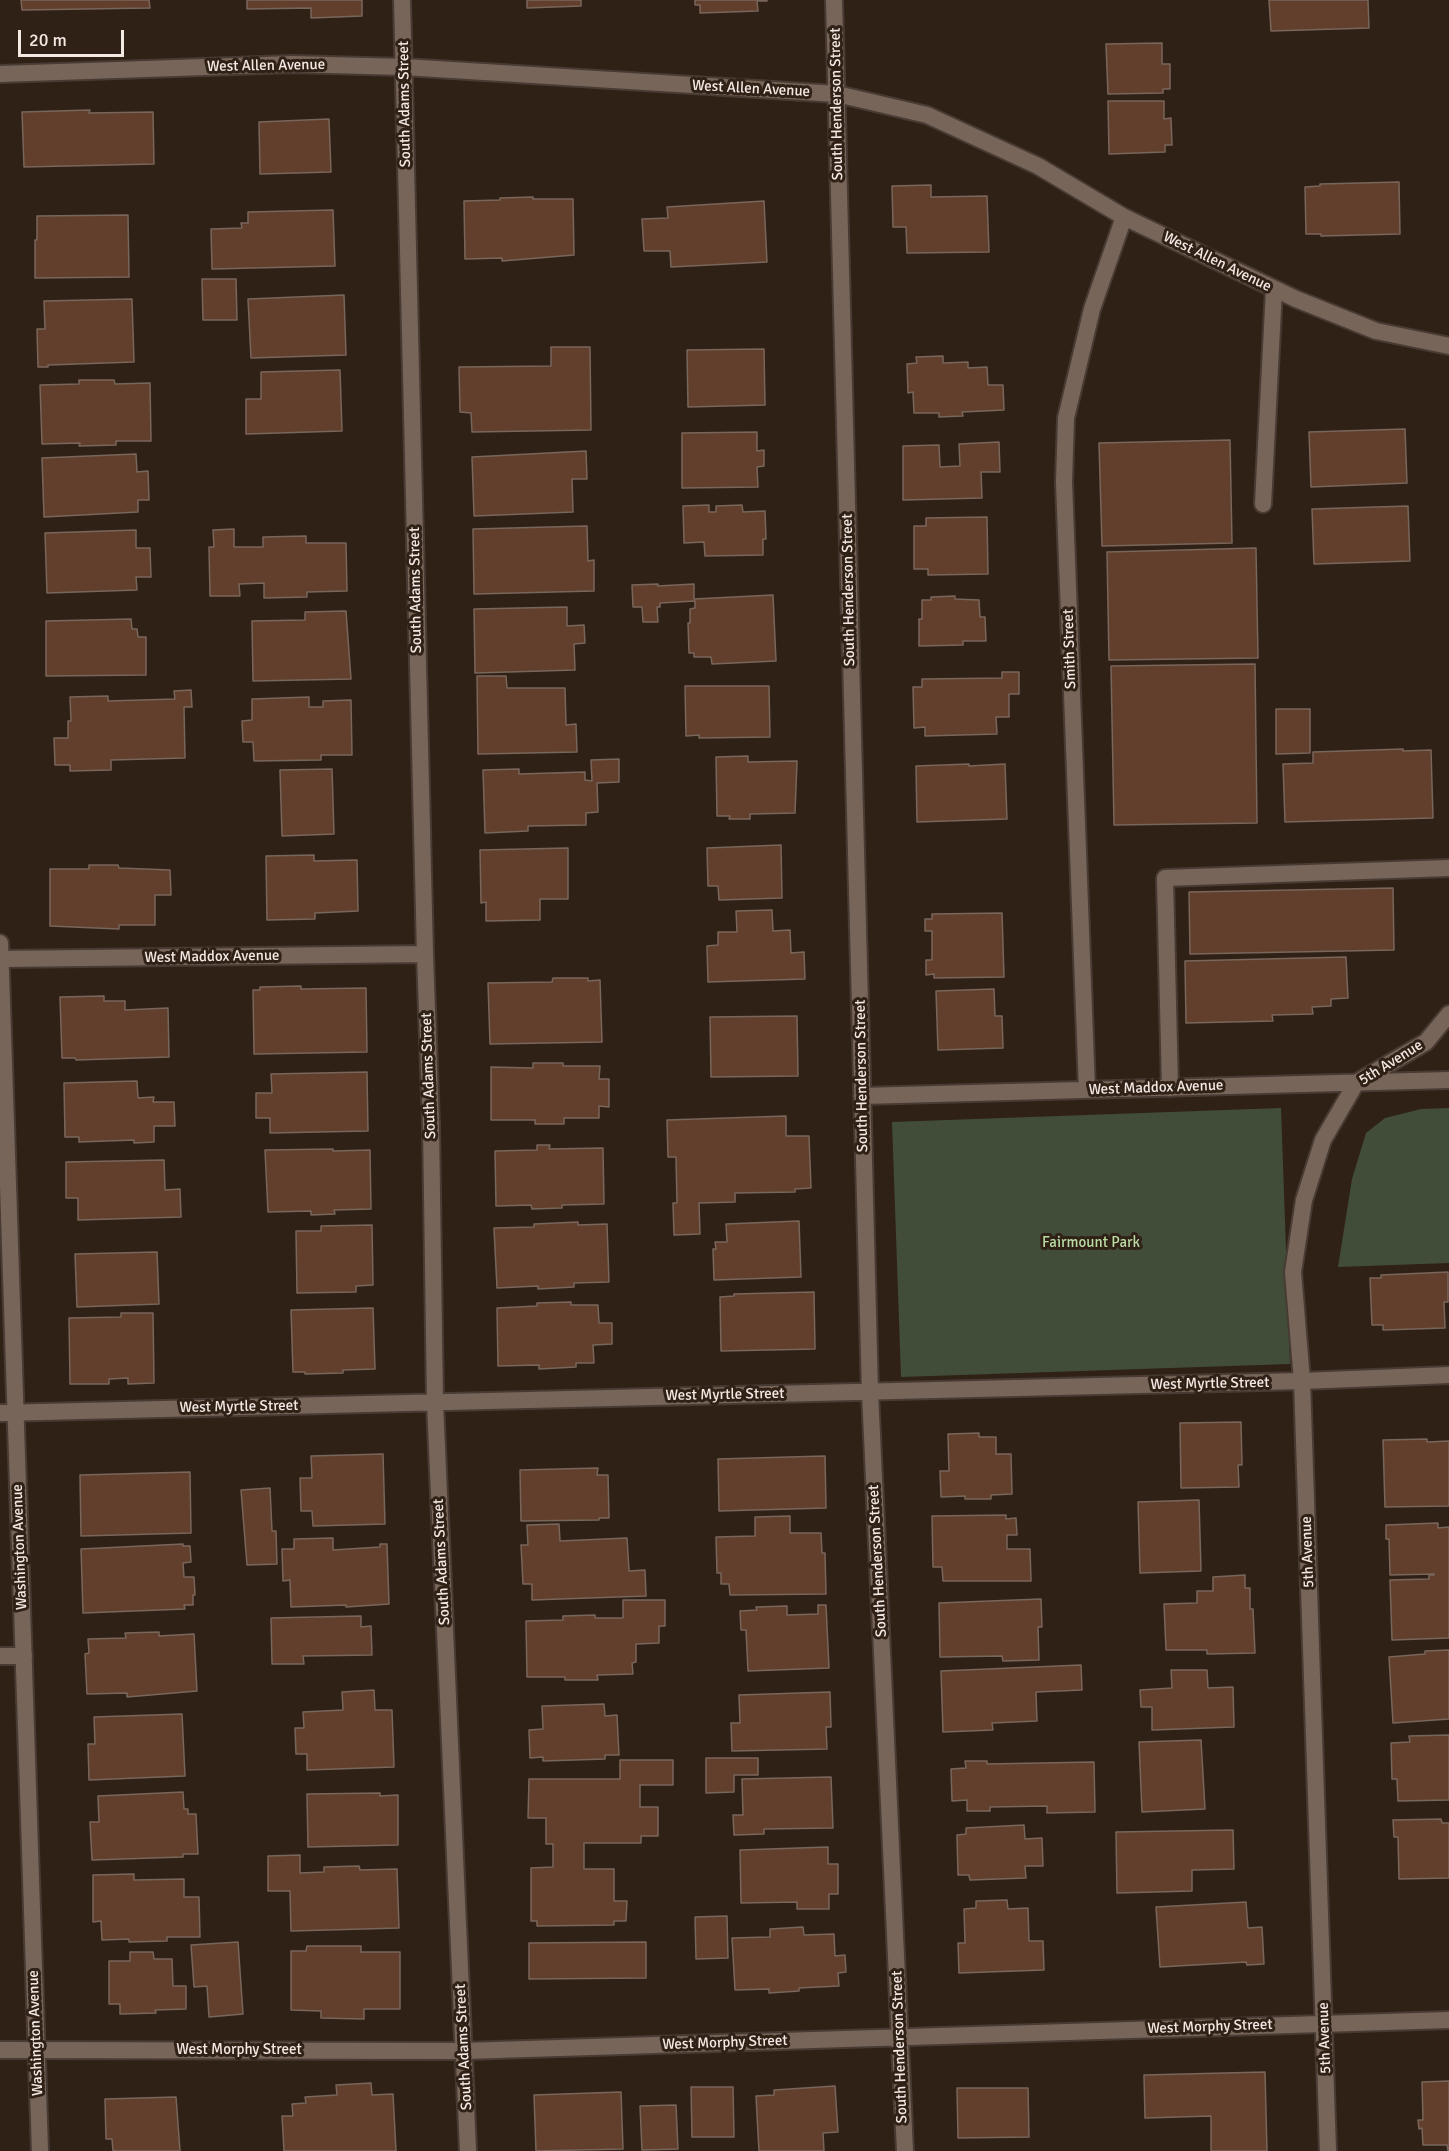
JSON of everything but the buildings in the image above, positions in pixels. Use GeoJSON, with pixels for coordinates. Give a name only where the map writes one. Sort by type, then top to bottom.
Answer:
{"type":"FeatureCollection","features":[{"type":"Feature","properties":{"kind":"street","name":"South Adams Street"},"geometry":{"type":"LineString","coordinates":[[402,0],[431,1125],[435,1403],[468,2151]]}},
{"type":"Feature","properties":{"kind":"street","name":"South Henderson Street"},"geometry":{"type":"LineString","coordinates":[[834,0],[870,1392],[901,2037],[904,2151]]}},
{"type":"Feature","properties":{"kind":"street","name":"West Allen Avenue"},"geometry":{"type":"LineString","coordinates":[[0,74],[292,64],[404,67],[837,94],[927,115],[1038,166],[1124,217],[1274,289],[1376,331],[1449,346]]}},
{"type":"Feature","properties":{"kind":"street","name":"Smith Street"},"geometry":{"type":"LineString","coordinates":[[1087,1090],[1064,482],[1065,439],[1066,418],[1092,309],[1124,217]]}},
{"type":"Feature","properties":{"kind":"street"},"geometry":{"type":"LineString","coordinates":[[1263,504],[1274,289]]}},
{"type":"Feature","properties":{"kind":"street"},"geometry":{"type":"LineString","coordinates":[[1170,1088],[1165,878],[1449,868]]}},
{"type":"Feature","properties":{"kind":"street","name":"Washington Avenue"},"geometry":{"type":"LineString","coordinates":[[0,943],[8,1413],[24,1656],[40,2151]]}},
{"type":"Feature","properties":{"kind":"street","name":"West Maddox Avenue"},"geometry":{"type":"LineString","coordinates":[[0,959],[425,954]]}},
{"type":"Feature","properties":{"kind":"street","name":"5th Avenue"},"geometry":{"type":"LineString","coordinates":[[1329,2151],[1302,1381],[1293,1272],[1304,1200],[1323,1140],[1356,1083],[1426,1042],[1449,1014]]}},
{"type":"Feature","properties":{"kind":"street","name":"West Maddox Avenue"},"geometry":{"type":"LineString","coordinates":[[862,1096],[1449,1080]]}},
{"type":"Feature","properties":{"kind":"street","name":"West Myrtle Street"},"geometry":{"type":"LineString","coordinates":[[8,1413],[1449,1376]]}},
{"type":"Feature","properties":{"kind":"street"},"geometry":{"type":"LineString","coordinates":[[0,1656],[24,1656]]}},
{"type":"Feature","properties":{"kind":"street","name":"West Morphy Street"},"geometry":{"type":"LineString","coordinates":[[0,2050],[464,2051],[1449,2020]]}},
{"type":"Feature","properties":{"kind":"green space","name":"Fairmount Park"},"geometry":{"type":"Polygon","coordinates":[[[1281,1108],[1290,1364],[901,1377],[892,1122],[1281,1108]]]}},
{"type":"Feature","properties":{"kind":"green space"},"geometry":{"type":"Polygon","coordinates":[[[1449,1108],[1449,1263],[1338,1267],[1352,1179],[1366,1133],[1385,1118],[1421,1109],[1449,1108]]]}}]}
